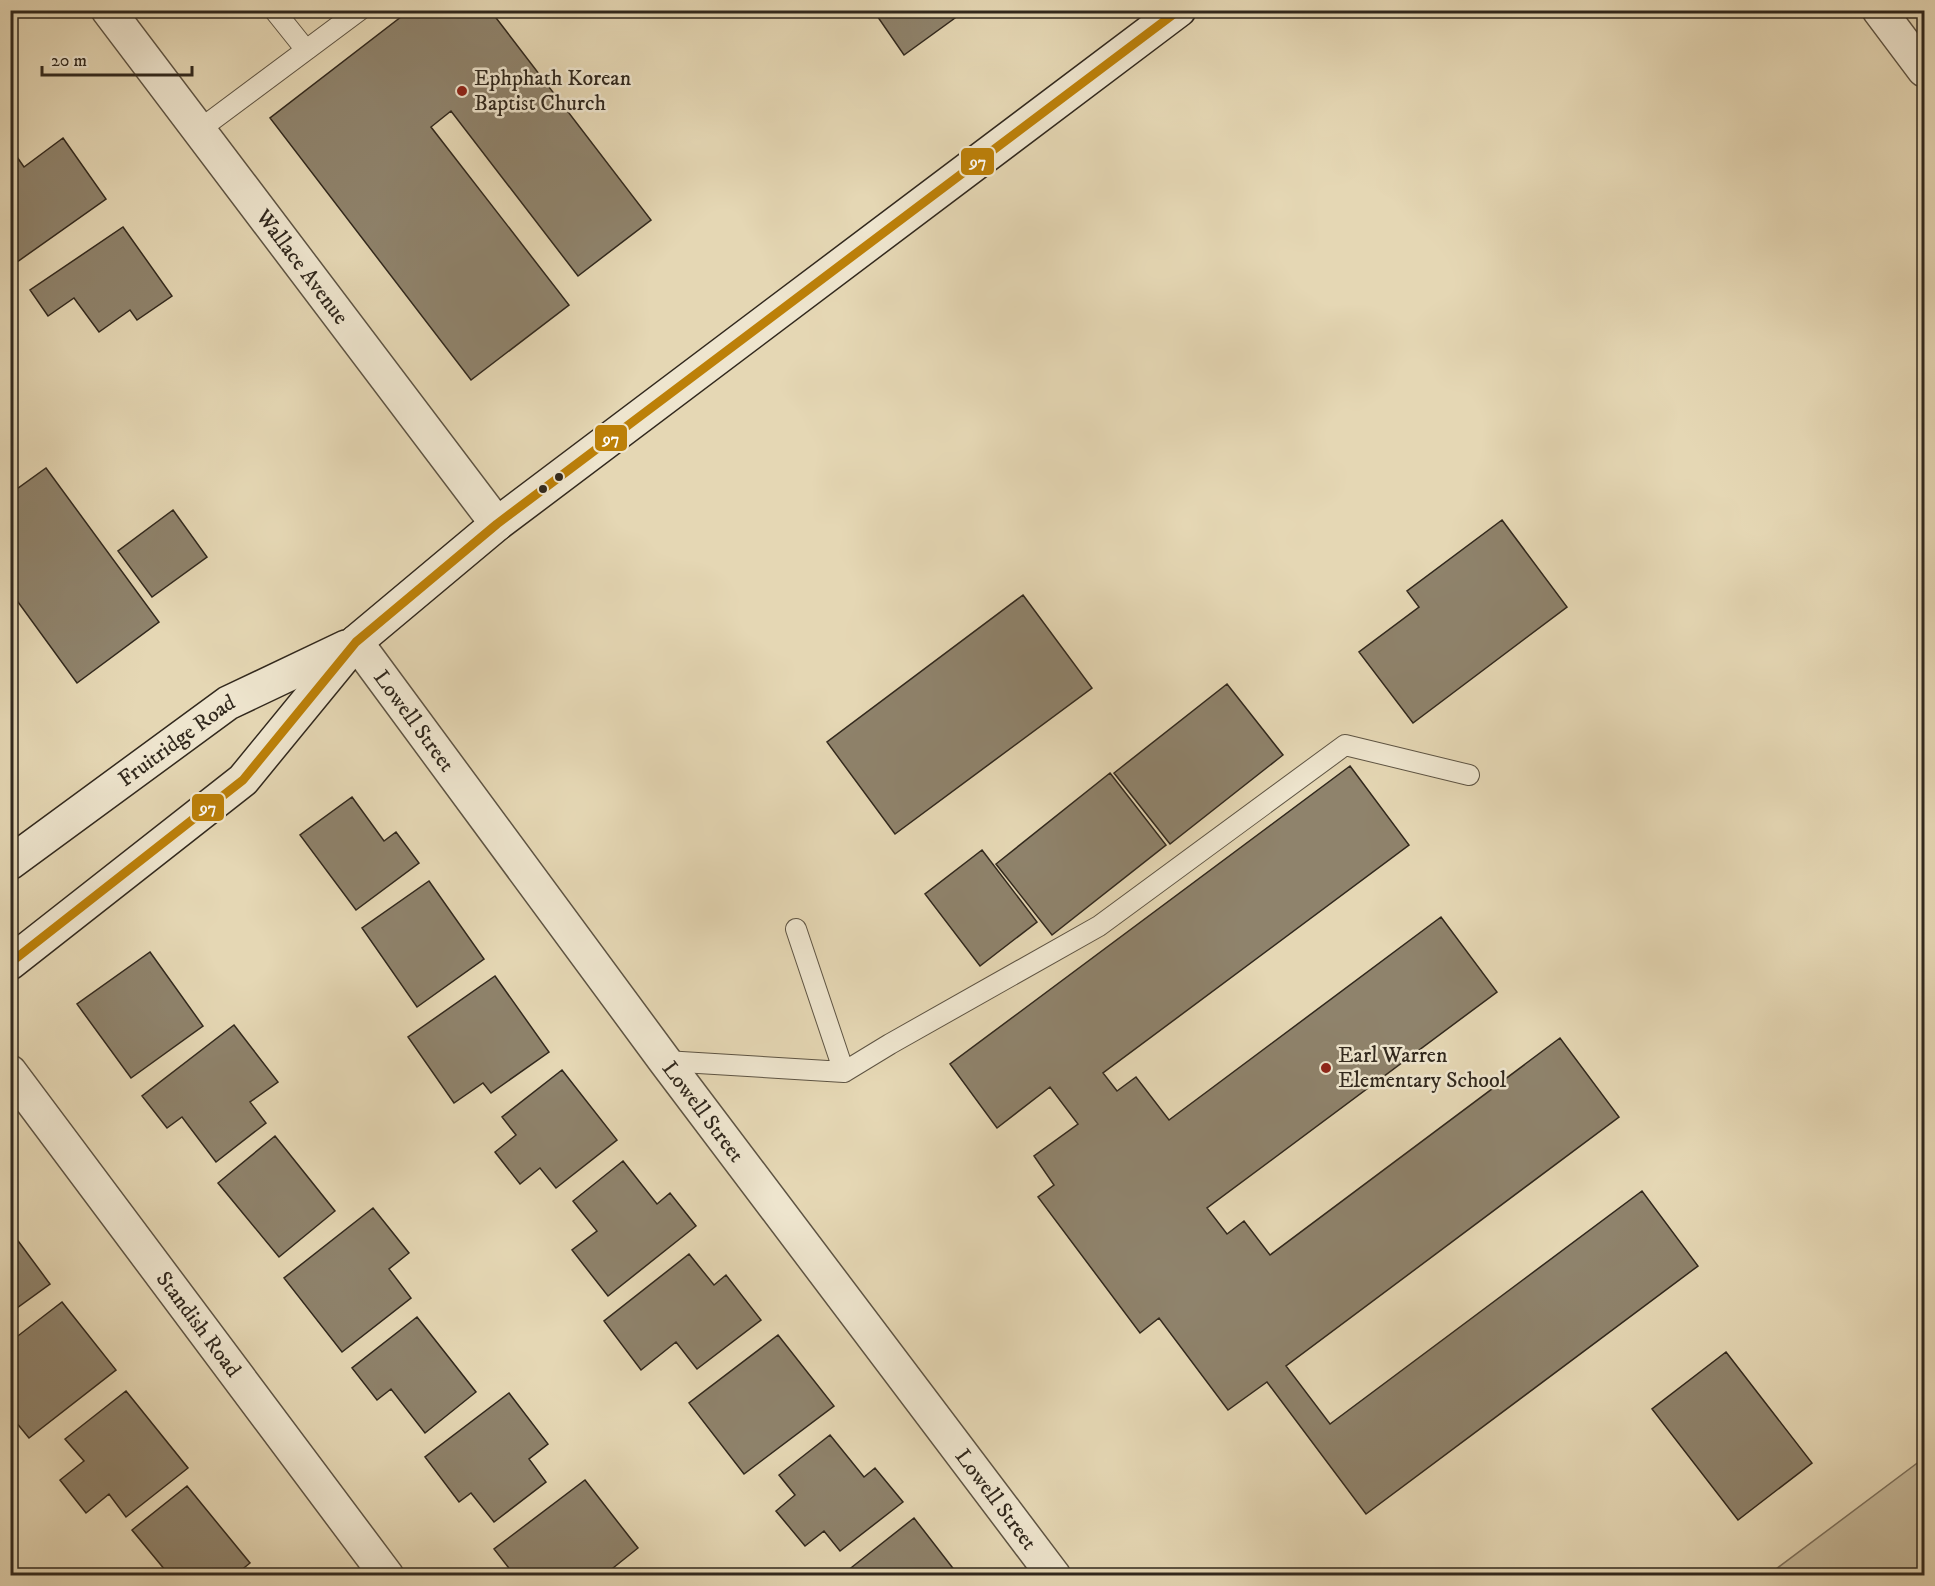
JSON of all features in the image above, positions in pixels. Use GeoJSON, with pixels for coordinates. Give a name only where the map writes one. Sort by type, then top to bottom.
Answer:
{"type":"FeatureCollection","features":[{"type":"Feature","properties":{"kind":"street","name":"Wallace Avenue"},"geometry":{"type":"LineString","coordinates":[[108,10],[497,524]]}},
{"type":"Feature","properties":{"kind":"street","name":"Fruitridge Road"},"geometry":{"type":"LineString","coordinates":[[10,963],[243,780],[356,642],[497,524],[1179,10]]}},
{"type":"Feature","properties":{"kind":"street"},"geometry":{"type":"LineString","coordinates":[[1879,10],[1924,70]]}},
{"type":"Feature","properties":{"kind":"street","name":"Fruitridge Road"},"geometry":{"type":"LineString","coordinates":[[10,863],[228,703],[356,642]]}},
{"type":"Feature","properties":{"kind":"street","name":"Lowell Street"},"geometry":{"type":"LineString","coordinates":[[356,642],[665,1061],[1054,1575]]}},
{"type":"Feature","properties":{"kind":"street","name":"Standish Road"},"geometry":{"type":"LineString","coordinates":[[10,1072],[387,1575]]}},
{"type":"Feature","properties":{"kind":"lane"},"geometry":{"type":"LineString","coordinates":[[274,10],[306,50]]}},
{"type":"Feature","properties":{"kind":"lane"},"geometry":{"type":"LineString","coordinates":[[199,130],[360,10]]}},
{"type":"Feature","properties":{"kind":"lane"},"geometry":{"type":"LineString","coordinates":[[665,1061],[844,1072],[1099,926],[1345,745],[1469,775]]}},
{"type":"Feature","properties":{"kind":"lane"},"geometry":{"type":"LineString","coordinates":[[796,928],[844,1072]]}},
{"type":"Feature","properties":{"kind":"shaded area"},"geometry":{"type":"Polygon","coordinates":[[[1924,1458],[1924,1575],[1768,1575],[1924,1458]]]}},
{"type":"Feature","properties":{"kind":"building"},"geometry":{"type":"Polygon","coordinates":[[[410,10],[490,10],[651,220],[578,276],[451,111],[431,127],[569,305],[471,380],[270,118],[410,10]]]}},
{"type":"Feature","properties":{"kind":"building"},"geometry":{"type":"Polygon","coordinates":[[[873,10],[966,10],[904,55],[873,10]]]}},
{"type":"Feature","properties":{"kind":"building"},"geometry":{"type":"Polygon","coordinates":[[[63,138],[106,199],[10,267],[10,147],[24,167],[63,138]]]}},
{"type":"Feature","properties":{"kind":"building"},"geometry":{"type":"Polygon","coordinates":[[[123,227],[172,296],[137,320],[130,310],[99,332],[74,298],[48,316],[30,290],[123,227]]]}},
{"type":"Feature","properties":{"kind":"building"},"geometry":{"type":"Polygon","coordinates":[[[46,468],[159,622],[77,683],[10,591],[10,494],[46,468]]]}},
{"type":"Feature","properties":{"kind":"building"},"geometry":{"type":"Polygon","coordinates":[[[173,510],[207,557],[152,597],[118,551],[173,510]]]}},
{"type":"Feature","properties":{"kind":"building"},"geometry":{"type":"Polygon","coordinates":[[[1502,520],[1567,607],[1413,723],[1359,652],[1419,607],[1407,591],[1502,520]]]}},
{"type":"Feature","properties":{"kind":"building"},"geometry":{"type":"Polygon","coordinates":[[[1023,595],[1092,688],[895,834],[827,742],[1023,595]]]}},
{"type":"Feature","properties":{"kind":"building"},"geometry":{"type":"Polygon","coordinates":[[[1227,684],[1283,755],[1170,844],[1114,773],[1227,684]]]}},
{"type":"Feature","properties":{"kind":"building"},"geometry":{"type":"Polygon","coordinates":[[[1350,766],[1409,845],[1103,1073],[1117,1091],[1136,1077],[1169,1120],[1441,917],[1497,992],[1207,1208],[1227,1234],[1244,1221],[1270,1255],[1560,1038],[1619,1117],[1286,1366],[1330,1424],[1642,1191],[1698,1266],[1366,1514],[1267,1382],[1228,1410],[1159,1318],[1140,1333],[1038,1197],[1054,1185],[1034,1156],[1078,1124],[1050,1087],[997,1128],[950,1064],[1350,766]]]}},
{"type":"Feature","properties":{"kind":"building"},"geometry":{"type":"Polygon","coordinates":[[[1110,773],[1166,845],[1052,935],[996,864],[1110,773]]]}},
{"type":"Feature","properties":{"kind":"building"},"geometry":{"type":"Polygon","coordinates":[[[352,797],[384,841],[396,832],[419,863],[356,910],[300,835],[352,797]]]}},
{"type":"Feature","properties":{"kind":"building"},"geometry":{"type":"Polygon","coordinates":[[[982,850],[1037,922],[980,966],[925,894],[982,850]]]}},
{"type":"Feature","properties":{"kind":"building"},"geometry":{"type":"Polygon","coordinates":[[[429,881],[484,959],[417,1007],[362,928],[429,881]]]}},
{"type":"Feature","properties":{"kind":"building"},"geometry":{"type":"Polygon","coordinates":[[[150,952],[203,1026],[131,1078],[77,1004],[150,952]]]}},
{"type":"Feature","properties":{"kind":"building"},"geometry":{"type":"Polygon","coordinates":[[[495,976],[549,1052],[491,1093],[483,1083],[454,1103],[408,1037],[495,976]]]}},
{"type":"Feature","properties":{"kind":"building"},"geometry":{"type":"Polygon","coordinates":[[[234,1025],[278,1082],[250,1102],[266,1123],[216,1162],[182,1117],[167,1128],[142,1096],[234,1025]]]}},
{"type":"Feature","properties":{"kind":"building"},"geometry":{"type":"Polygon","coordinates":[[[562,1070],[617,1140],[556,1188],[540,1168],[520,1184],[495,1152],[516,1135],[502,1117],[562,1070]]]}},
{"type":"Feature","properties":{"kind":"building"},"geometry":{"type":"Polygon","coordinates":[[[275,1136],[335,1211],[279,1257],[218,1183],[275,1136]]]}},
{"type":"Feature","properties":{"kind":"building"},"geometry":{"type":"Polygon","coordinates":[[[623,1161],[657,1204],[670,1193],[696,1226],[608,1296],[572,1250],[597,1231],[573,1201],[623,1161]]]}},
{"type":"Feature","properties":{"kind":"building"},"geometry":{"type":"Polygon","coordinates":[[[373,1208],[409,1253],[389,1269],[411,1298],[342,1352],[284,1278],[373,1208]]]}},
{"type":"Feature","properties":{"kind":"building"},"geometry":{"type":"Polygon","coordinates":[[[10,1230],[50,1284],[10,1313],[10,1230]]]}},
{"type":"Feature","properties":{"kind":"building"},"geometry":{"type":"Polygon","coordinates":[[[689,1254],[714,1285],[726,1275],[761,1320],[697,1369],[676,1342],[641,1370],[604,1321],[689,1254]]]}},
{"type":"Feature","properties":{"kind":"building"},"geometry":{"type":"Polygon","coordinates":[[[62,1302],[116,1370],[29,1438],[10,1415],[10,1342],[62,1302]]]}},
{"type":"Feature","properties":{"kind":"building"},"geometry":{"type":"Polygon","coordinates":[[[417,1317],[476,1392],[425,1433],[391,1389],[377,1400],[352,1368],[417,1317]]]}},
{"type":"Feature","properties":{"kind":"building"},"geometry":{"type":"Polygon","coordinates":[[[778,1335],[834,1406],[744,1474],[689,1403],[778,1335]]]}},
{"type":"Feature","properties":{"kind":"building"},"geometry":{"type":"Polygon","coordinates":[[[1726,1352],[1812,1463],[1738,1520],[1652,1409],[1726,1352]]]}},
{"type":"Feature","properties":{"kind":"building"},"geometry":{"type":"Polygon","coordinates":[[[126,1391],[188,1468],[126,1517],[109,1494],[86,1513],[60,1480],[84,1461],[65,1439],[126,1391]]]}},
{"type":"Feature","properties":{"kind":"building"},"geometry":{"type":"Polygon","coordinates":[[[509,1393],[548,1444],[529,1459],[546,1482],[494,1522],[471,1493],[459,1502],[425,1457],[509,1393]]]}},
{"type":"Feature","properties":{"kind":"building"},"geometry":{"type":"Polygon","coordinates":[[[830,1435],[864,1477],[875,1468],[903,1502],[840,1551],[824,1531],[805,1546],[776,1511],[795,1495],[779,1475],[830,1435]]]}},
{"type":"Feature","properties":{"kind":"building"},"geometry":{"type":"Polygon","coordinates":[[[585,1480],[638,1548],[603,1576],[515,1576],[494,1549],[585,1480]]]}},
{"type":"Feature","properties":{"kind":"building"},"geometry":{"type":"Polygon","coordinates":[[[187,1486],[250,1563],[234,1576],[170,1576],[132,1530],[187,1486]]]}},
{"type":"Feature","properties":{"kind":"building"},"geometry":{"type":"Polygon","coordinates":[[[914,1518],[959,1576],[851,1576],[847,1571],[914,1518]]]}},
{"type":"Feature","properties":{"kind":"transit line","name":"97"},"geometry":{"type":"LineString","coordinates":[[10,963],[243,780],[356,642],[497,524],[1179,10]]}},
{"type":"Feature","properties":{"kind":"place","name":"Ephphath Korean Baptist Church"},"geometry":{"type":"Point","coordinates":[462,91]}},
{"type":"Feature","properties":{"kind":"place","name":"Earl Warren Elementary School"},"geometry":{"type":"Point","coordinates":[1326,1068]}}]}
